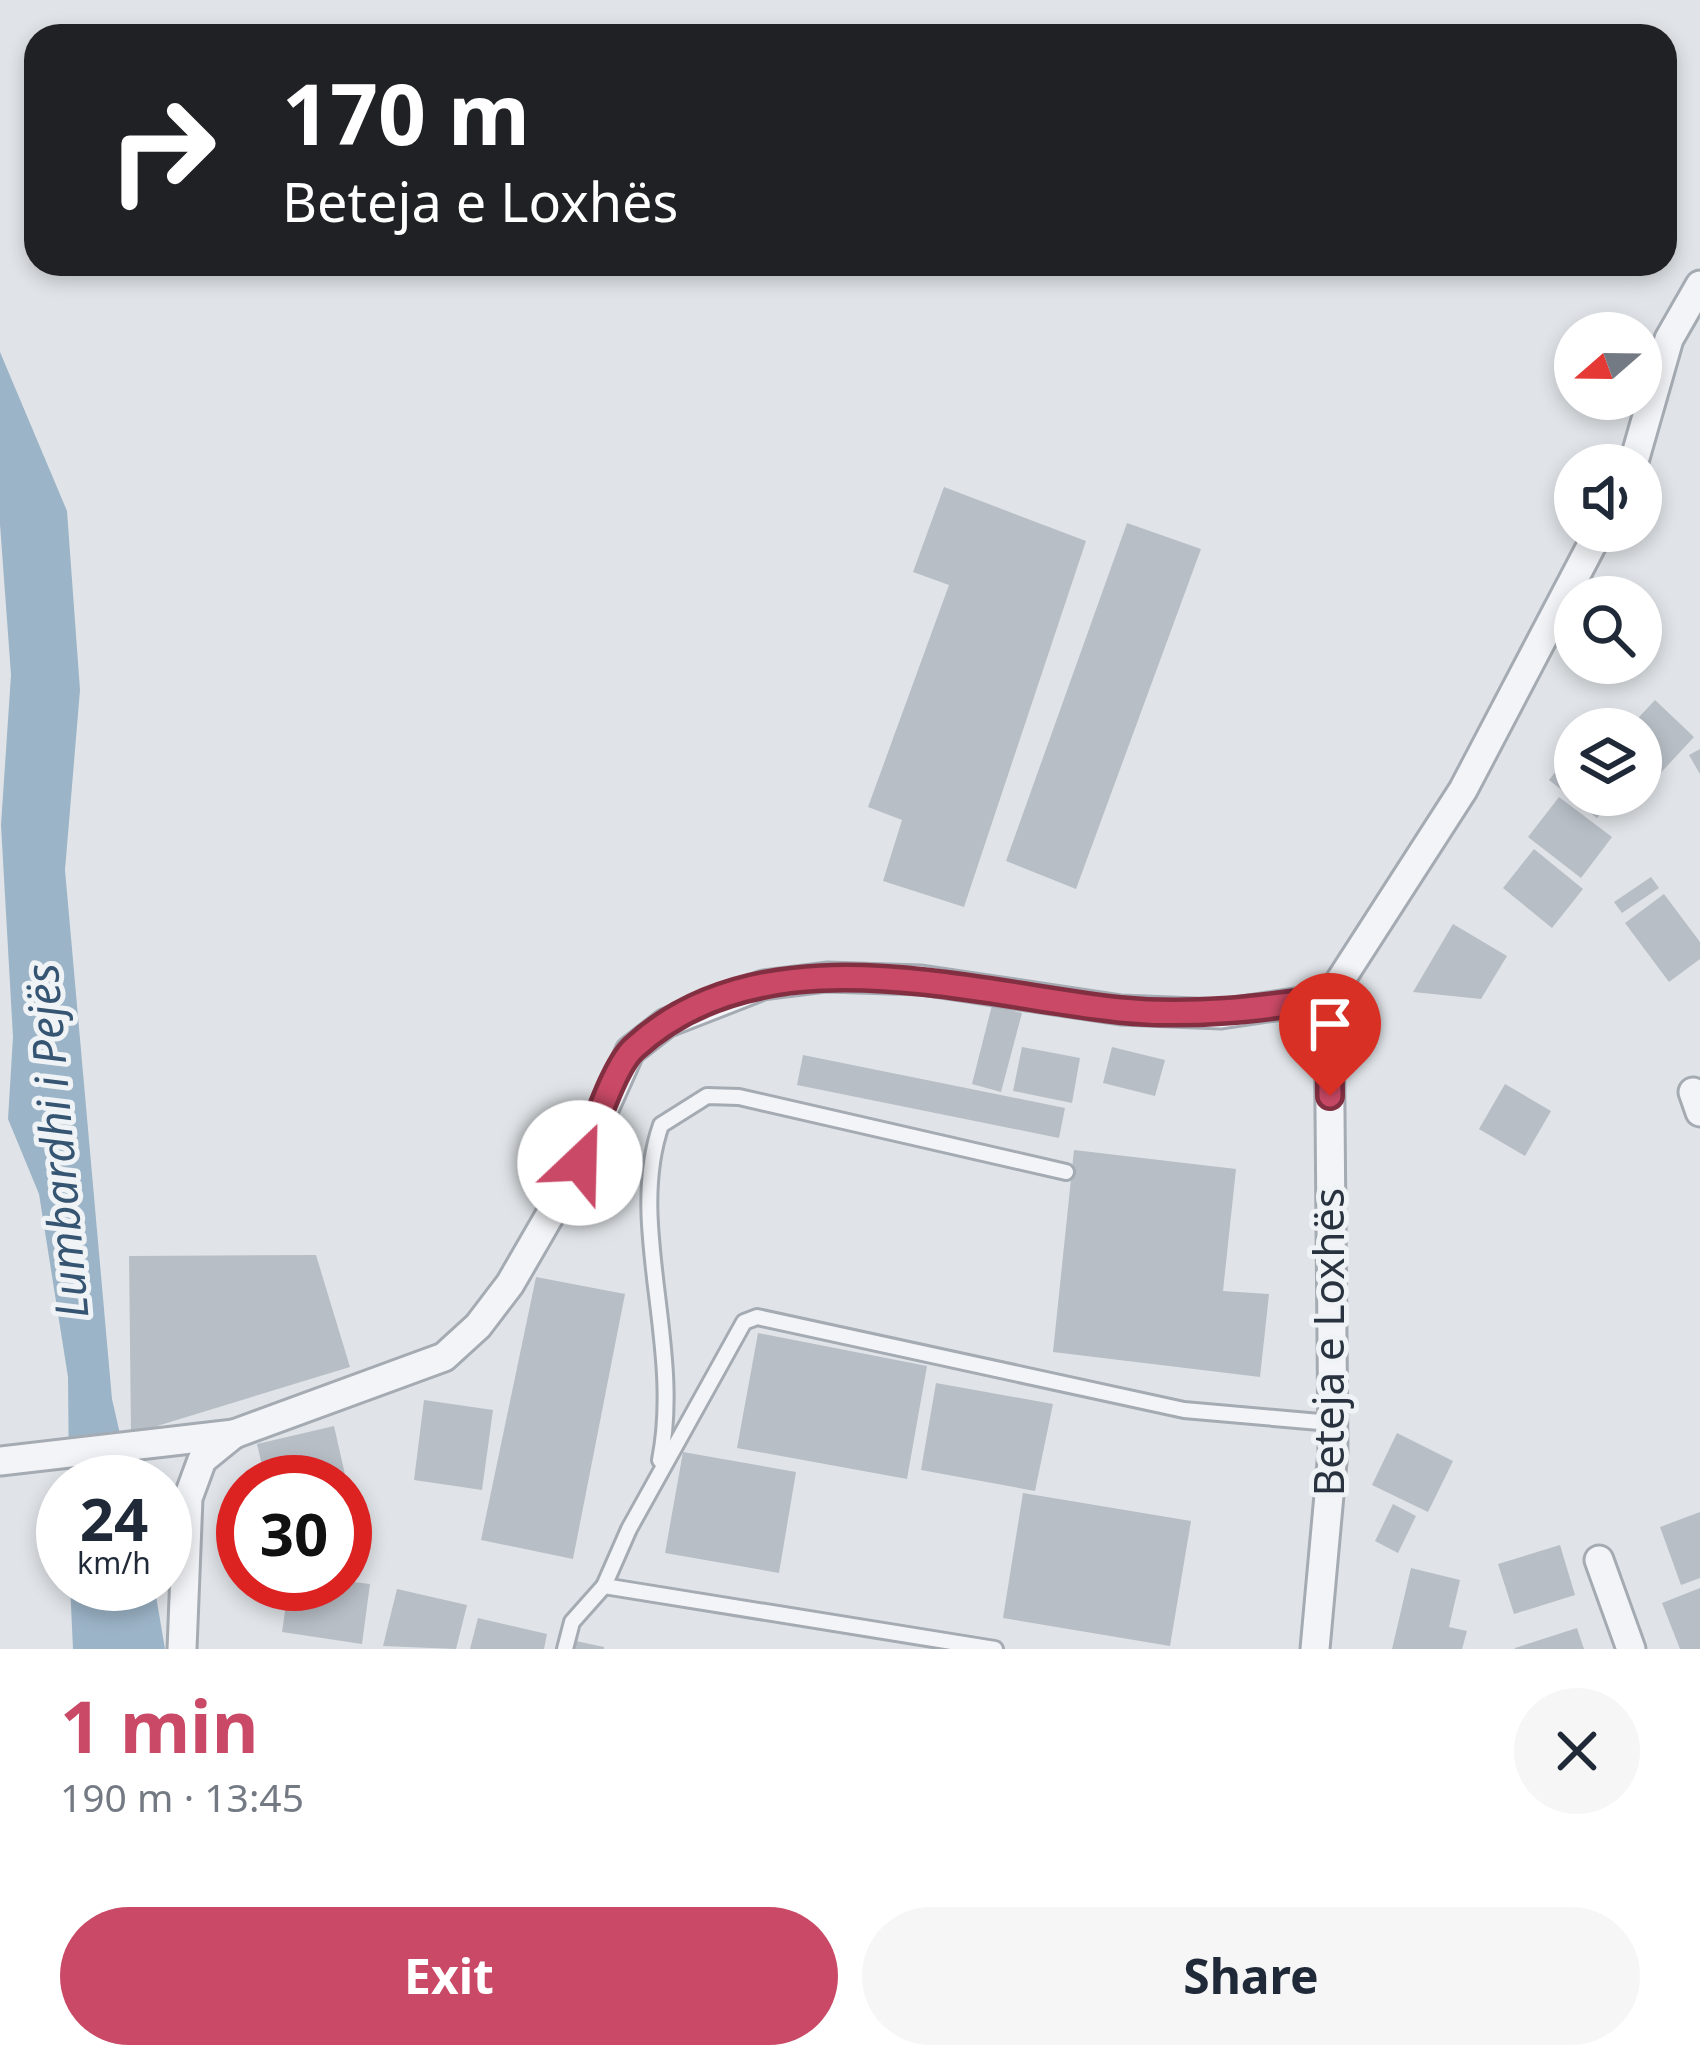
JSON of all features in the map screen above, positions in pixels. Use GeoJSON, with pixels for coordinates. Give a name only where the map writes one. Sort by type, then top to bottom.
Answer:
{"type":"FeatureCollection","features":[{"type":"Feature","properties":{"kind":"street"},"geometry":{"type":"LineString","coordinates":[[1639,444],[1670,339],[1700,285]]}},
{"type":"Feature","properties":{"kind":"street"},"geometry":{"type":"LineString","coordinates":[[2,1461],[234,1434],[444,1357],[478,1326],[510,1284],[580,1163],[630,1051],[666,1023],[763,985],[826,976],[921,980],[1121,1010],[1221,1014],[1329,998],[1462,790],[1588,552]]}},
{"type":"Feature","properties":{"kind":"street","name":"Beteja e Loxhës"},"geometry":{"type":"LineString","coordinates":[[1315,1649],[1332,1472],[1329,998]]}},
{"type":"Feature","properties":{"kind":"street"},"geometry":{"type":"LineString","coordinates":[[182,1649],[188,1498],[202,1460],[234,1434]]}},
{"type":"Feature","properties":{"kind":"street"},"geometry":{"type":"LineString","coordinates":[[1599,1560],[1631,1649]]}},
{"type":"Feature","properties":{"kind":"lane"},"geometry":{"type":"LineString","coordinates":[[657,1477],[669,1416],[668,1360],[647,1197],[661,1125],[707,1096],[739,1096],[1066,1172]]}},
{"type":"Feature","properties":{"kind":"lane"},"geometry":{"type":"LineString","coordinates":[[565,1649],[572,1622],[604,1586],[657,1477],[744,1322],[758,1317],[1184,1410],[1331,1423]]}},
{"type":"Feature","properties":{"kind":"lane"},"geometry":{"type":"LineString","coordinates":[[604,1586],[995,1649]]}},
{"type":"Feature","properties":{"kind":"water","name":"Lumbardhi i Pejës"},"geometry":{"type":"Polygon","coordinates":[[[0,352],[67,511],[80,690],[65,870],[112,1399],[125,1455],[69,1455],[68,1377],[39,1194],[8,1119],[13,1037],[1,825],[11,675],[0,524],[0,352]]]}},
{"type":"Feature","properties":{"kind":"water"},"geometry":{"type":"Polygon","coordinates":[[[71,1611],[159,1611],[165,1649],[73,1649],[71,1611]]]}},
{"type":"Feature","properties":{"kind":"building"},"geometry":{"type":"Polygon","coordinates":[[[944,487],[1086,541],[964,907],[883,881],[902,820],[868,807],[949,585],[913,572],[944,487]]]}},
{"type":"Feature","properties":{"kind":"building"},"geometry":{"type":"Polygon","coordinates":[[[1127,523],[1201,549],[1076,889],[1006,861],[1127,523]]]}},
{"type":"Feature","properties":{"kind":"building"},"geometry":{"type":"Polygon","coordinates":[[[1655,700],[1694,737],[1662,771],[1662,708],[1648,708],[1655,700]]]}},
{"type":"Feature","properties":{"kind":"building"},"geometry":{"type":"Polygon","coordinates":[[[1700,749],[1700,774],[1689,755],[1700,749]]]}},
{"type":"Feature","properties":{"kind":"building"},"geometry":{"type":"Polygon","coordinates":[[[1554,803],[1554,816],[1584,816],[1612,837],[1581,878],[1528,837],[1554,803]]]}},
{"type":"Feature","properties":{"kind":"building"},"geometry":{"type":"Polygon","coordinates":[[[1534,849],[1583,889],[1552,928],[1503,888],[1534,849]]]}},
{"type":"Feature","properties":{"kind":"building"},"geometry":{"type":"Polygon","coordinates":[[[1651,877],[1659,888],[1622,913],[1614,902],[1651,877]]]}},
{"type":"Feature","properties":{"kind":"building"},"geometry":{"type":"Polygon","coordinates":[[[1664,894],[1700,942],[1700,959],[1669,982],[1625,923],[1664,894]]]}},
{"type":"Feature","properties":{"kind":"building"},"geometry":{"type":"Polygon","coordinates":[[[1453,924],[1507,956],[1481,999],[1413,992],[1453,924]]]}},
{"type":"Feature","properties":{"kind":"building"},"geometry":{"type":"Polygon","coordinates":[[[992,1005],[1022,1013],[1001,1092],[972,1084],[992,1005]]]}},
{"type":"Feature","properties":{"kind":"building"},"geometry":{"type":"Polygon","coordinates":[[[1022,1047],[1080,1058],[1072,1103],[1013,1091],[1022,1047]]]}},
{"type":"Feature","properties":{"kind":"building"},"geometry":{"type":"Polygon","coordinates":[[[1112,1047],[1165,1060],[1155,1096],[1103,1083],[1112,1047]]]}},
{"type":"Feature","properties":{"kind":"building"},"geometry":{"type":"Polygon","coordinates":[[[803,1055],[1065,1108],[1059,1138],[797,1085],[803,1055]]]}},
{"type":"Feature","properties":{"kind":"building"},"geometry":{"type":"Polygon","coordinates":[[[1505,1084],[1551,1111],[1525,1156],[1479,1129],[1505,1084]]]}},
{"type":"Feature","properties":{"kind":"building"},"geometry":{"type":"Polygon","coordinates":[[[1074,1150],[1236,1169],[1223,1291],[1269,1294],[1260,1377],[1053,1352],[1074,1150]]]}},
{"type":"Feature","properties":{"kind":"building"},"geometry":{"type":"Polygon","coordinates":[[[316,1255],[350,1367],[131,1434],[129,1256],[316,1255]]]}},
{"type":"Feature","properties":{"kind":"building"},"geometry":{"type":"Polygon","coordinates":[[[536,1277],[625,1294],[573,1559],[481,1540],[536,1277]]]}},
{"type":"Feature","properties":{"kind":"building"},"geometry":{"type":"Polygon","coordinates":[[[758,1333],[927,1366],[907,1479],[737,1448],[758,1333]]]}},
{"type":"Feature","properties":{"kind":"building"},"geometry":{"type":"Polygon","coordinates":[[[936,1383],[1053,1404],[1035,1491],[921,1470],[936,1383]]]}},
{"type":"Feature","properties":{"kind":"building"},"geometry":{"type":"Polygon","coordinates":[[[424,1400],[493,1410],[482,1490],[414,1480],[424,1400]]]}},
{"type":"Feature","properties":{"kind":"building"},"geometry":{"type":"Polygon","coordinates":[[[334,1426],[341,1455],[260,1455],[257,1444],[334,1426]]]}},
{"type":"Feature","properties":{"kind":"building"},"geometry":{"type":"Polygon","coordinates":[[[1397,1433],[1453,1461],[1428,1512],[1372,1485],[1397,1433]]]}},
{"type":"Feature","properties":{"kind":"building"},"geometry":{"type":"Polygon","coordinates":[[[683,1452],[796,1472],[779,1573],[665,1553],[683,1452]]]}},
{"type":"Feature","properties":{"kind":"building"},"geometry":{"type":"Polygon","coordinates":[[[1023,1493],[1191,1521],[1170,1646],[1003,1618],[1023,1493]]]}},
{"type":"Feature","properties":{"kind":"building"},"geometry":{"type":"Polygon","coordinates":[[[1393,1504],[1416,1516],[1398,1553],[1375,1541],[1393,1504]]]}},
{"type":"Feature","properties":{"kind":"building"},"geometry":{"type":"Polygon","coordinates":[[[1700,1512],[1700,1578],[1681,1585],[1660,1527],[1700,1512]]]}},
{"type":"Feature","properties":{"kind":"building"},"geometry":{"type":"Polygon","coordinates":[[[1560,1545],[1575,1595],[1514,1614],[1498,1564],[1560,1545]]]}},
{"type":"Feature","properties":{"kind":"building"},"geometry":{"type":"Polygon","coordinates":[[[1411,1568],[1460,1580],[1449,1627],[1467,1631],[1462,1649],[1392,1649],[1411,1568]]]}},
{"type":"Feature","properties":{"kind":"building"},"geometry":{"type":"Polygon","coordinates":[[[1700,1588],[1700,1649],[1680,1649],[1662,1603],[1700,1588]]]}},
{"type":"Feature","properties":{"kind":"building"},"geometry":{"type":"Polygon","coordinates":[[[397,1589],[467,1605],[456,1649],[383,1646],[397,1589]]]}},
{"type":"Feature","properties":{"kind":"building"},"geometry":{"type":"Polygon","coordinates":[[[285,1611],[366,1611],[362,1644],[282,1632],[285,1611]]]}},
{"type":"Feature","properties":{"kind":"building"},"geometry":{"type":"Polygon","coordinates":[[[478,1618],[547,1634],[544,1649],[470,1649],[478,1618]]]}},
{"type":"Feature","properties":{"kind":"building"},"geometry":{"type":"Polygon","coordinates":[[[1577,1628],[1584,1649],[1515,1649],[1515,1648],[1577,1628]]]}},
{"type":"Feature","properties":{"kind":"building"},"geometry":{"type":"Polygon","coordinates":[[[576,1641],[604,1647],[604,1649],[574,1649],[576,1641]]]}},
{"type":"Feature","properties":{"kind":"route"},"geometry":{"type":"LineString","coordinates":[[580,1163],[630,1051],[666,1023],[763,985],[826,976],[921,980],[1121,1010],[1221,1014],[1329,998],[1330,1096]]}}]}
